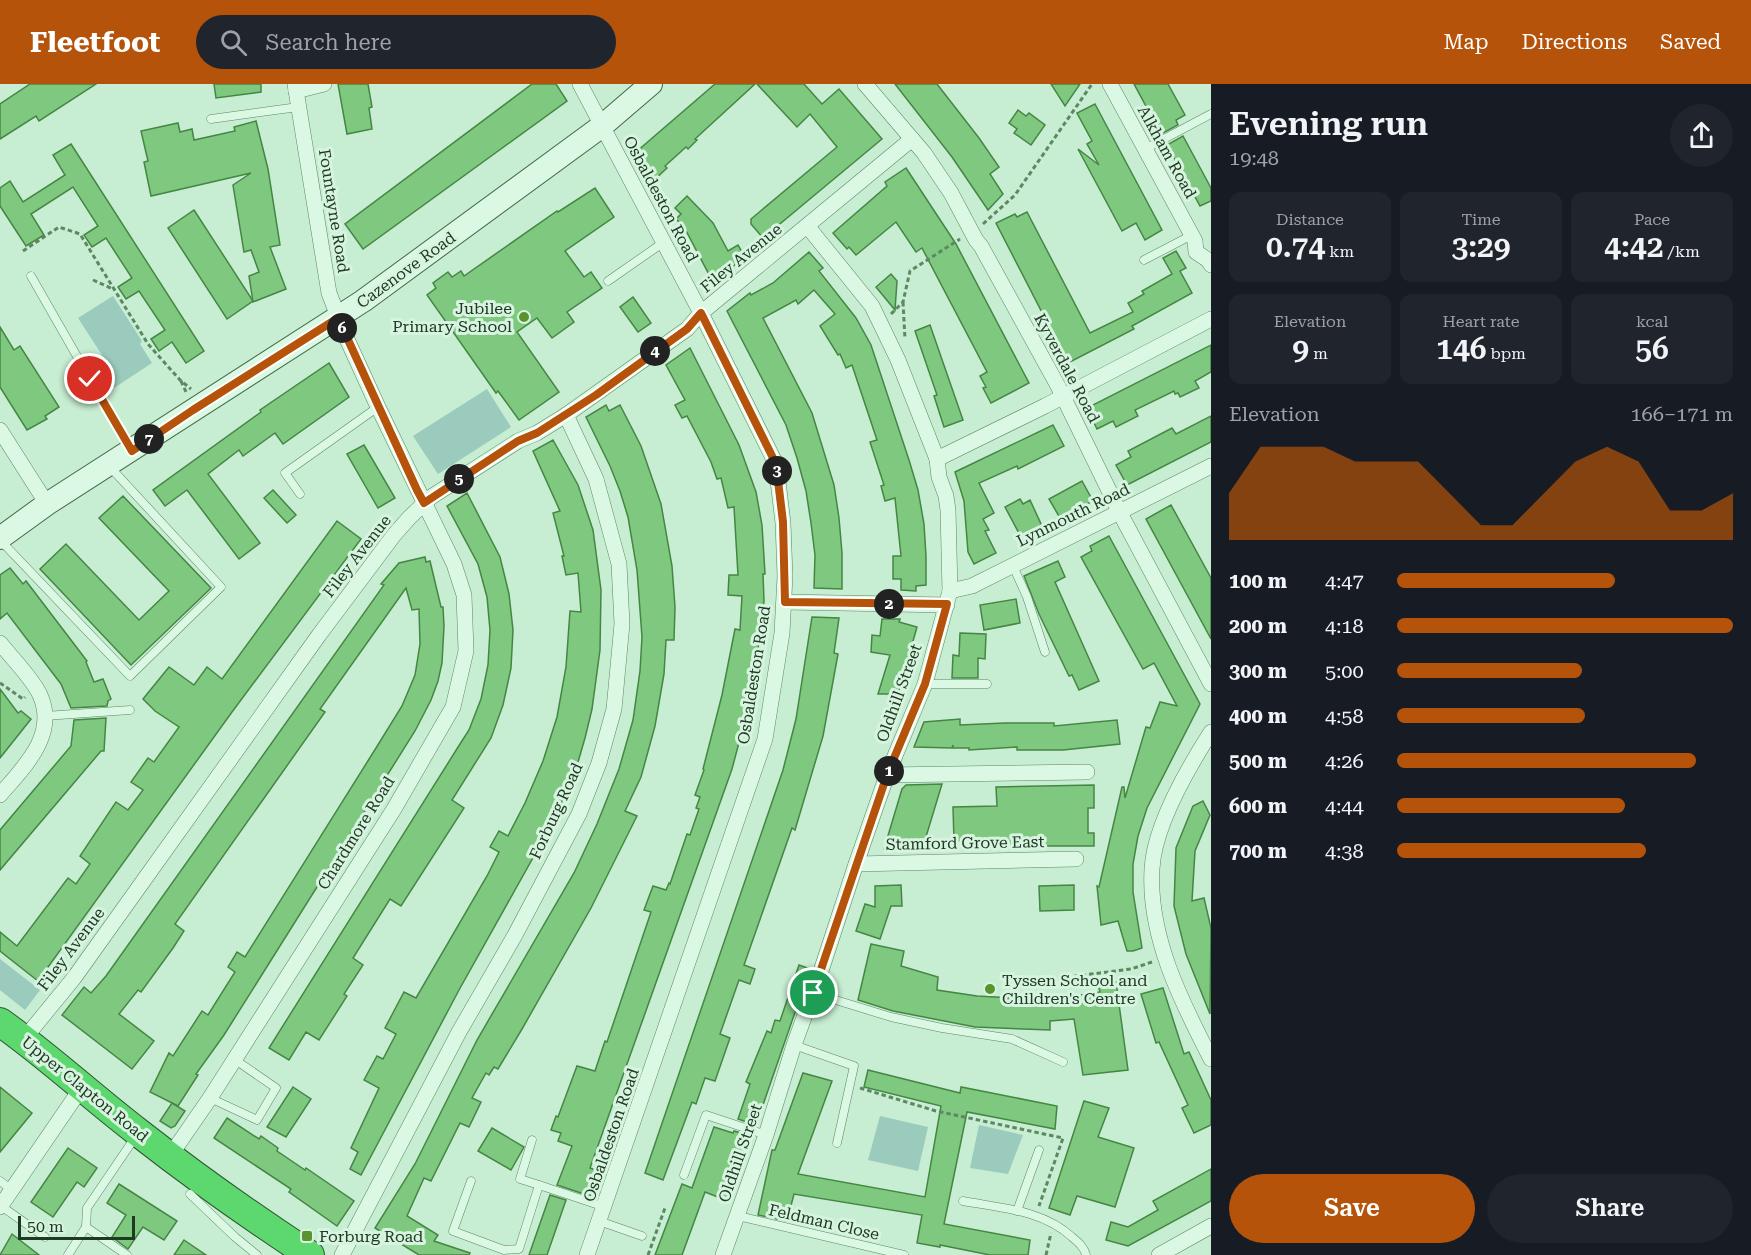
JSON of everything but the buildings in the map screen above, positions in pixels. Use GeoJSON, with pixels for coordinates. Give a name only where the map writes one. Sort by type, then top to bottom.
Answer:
{"type":"FeatureCollection","features":[{"type":"Feature","properties":{"kind":"highway","name":"Upper Clapton Road"},"geometry":{"type":"LineString","coordinates":[[0,1022],[138,1133],[256,1219],[310,1255]]}},
{"type":"Feature","properties":{"kind":"street"},"geometry":{"type":"LineString","coordinates":[[295,87],[324,84]]}},
{"type":"Feature","properties":{"kind":"street","name":"Osbaldeston Road"},"geometry":{"type":"LineString","coordinates":[[580,84],[701,313],[776,464],[783,522],[785,602],[765,739],[587,1255]]}},
{"type":"Feature","properties":{"kind":"street","name":"Cazenove Road"},"geometry":{"type":"LineString","coordinates":[[0,539],[47,504],[338,318],[602,126],[651,84]]}},
{"type":"Feature","properties":{"kind":"street","name":"Kyverdale Road"},"geometry":{"type":"LineString","coordinates":[[865,84],[924,153],[951,193],[1063,396],[1120,513],[1211,684]]}},
{"type":"Feature","properties":{"kind":"street","name":"Alkham Road"},"geometry":{"type":"LineString","coordinates":[[1110,84],[1192,234],[1196,252],[1208,260],[1211,265]]}},
{"type":"Feature","properties":{"kind":"street","name":"Fountayne Road"},"geometry":{"type":"LineString","coordinates":[[295,87],[329,293],[378,407],[424,503]]}},
{"type":"Feature","properties":{"kind":"street","name":"Filey Avenue"},"geometry":{"type":"LineString","coordinates":[[24,1039],[74,978],[319,635],[394,535],[424,503],[518,441],[566,416],[687,329],[701,313],[912,139]]}},
{"type":"Feature","properties":{"kind":"street","name":"Oldhill Street"},"geometry":{"type":"LineString","coordinates":[[723,1255],[766,1135],[794,1045],[887,775],[925,684],[948,598],[948,510],[939,477],[937,459],[898,360],[872,306],[808,227]]}},
{"type":"Feature","properties":{"kind":"street"},"geometry":{"type":"LineString","coordinates":[[937,459],[1211,319]]}},
{"type":"Feature","properties":{"kind":"street","name":"Forburg Road"},"geometry":{"type":"LineString","coordinates":[[342,1255],[459,1032],[515,935],[579,814],[599,763],[614,709],[622,624],[619,564],[596,479],[566,416]]}},
{"type":"Feature","properties":{"kind":"street"},"geometry":{"type":"LineString","coordinates":[[0,430],[47,504]]}},
{"type":"Feature","properties":{"kind":"street","name":"Lynmouth Road"},"geometry":{"type":"LineString","coordinates":[[785,602],[948,598],[1211,466]]}},
{"type":"Feature","properties":{"kind":"street","name":"Chardmore Road"},"geometry":{"type":"LineString","coordinates":[[170,1156],[210,1098],[394,808],[453,707],[466,651],[464,595],[454,564],[424,503]]}},
{"type":"Feature","properties":{"kind":"street"},"geometry":{"type":"LineString","coordinates":[[0,643],[36,690],[44,709],[46,725],[30,761],[0,795]]}},
{"type":"Feature","properties":{"kind":"street"},"geometry":{"type":"LineString","coordinates":[[1211,732],[1166,815],[1157,841],[1152,868],[1152,896],[1165,958],[1195,1029],[1211,1059]]}},
{"type":"Feature","properties":{"kind":"street"},"geometry":{"type":"LineString","coordinates":[[887,775],[1087,772]]}},
{"type":"Feature","properties":{"kind":"street","name":"Stamford Grove East"},"geometry":{"type":"LineString","coordinates":[[856,864],[1076,859]]}},
{"type":"Feature","properties":{"kind":"street"},"geometry":{"type":"LineString","coordinates":[[0,1207],[6,1185],[82,1087]]}},
{"type":"Feature","properties":{"kind":"street"},"geometry":{"type":"LineString","coordinates":[[1158,1255],[1211,1226]]}},
{"type":"Feature","properties":{"kind":"lane"},"geometry":{"type":"LineString","coordinates":[[211,119],[298,107]]}},
{"type":"Feature","properties":{"kind":"lane"},"geometry":{"type":"LineString","coordinates":[[1145,149],[1211,114]]}},
{"type":"Feature","properties":{"kind":"lane"},"geometry":{"type":"LineString","coordinates":[[1144,260],[1192,234]]}},
{"type":"Feature","properties":{"kind":"lane"},"geometry":{"type":"LineString","coordinates":[[608,281],[664,242]]}},
{"type":"Feature","properties":{"kind":"lane"},"geometry":{"type":"LineString","coordinates":[[31,276],[132,451]]}},
{"type":"Feature","properties":{"kind":"lane"},"geometry":{"type":"LineString","coordinates":[[300,494],[285,473],[378,407]]}},
{"type":"Feature","properties":{"kind":"lane"},"geometry":{"type":"LineString","coordinates":[[0,539],[130,676],[221,587],[109,465]]}},
{"type":"Feature","properties":{"kind":"lane"},"geometry":{"type":"LineString","coordinates":[[1013,566],[1027,597],[1045,652]]}},
{"type":"Feature","properties":{"kind":"lane"},"geometry":{"type":"LineString","coordinates":[[925,684],[987,684]]}},
{"type":"Feature","properties":{"kind":"lane"},"geometry":{"type":"LineString","coordinates":[[45,716],[130,710]]}},
{"type":"Feature","properties":{"kind":"lane"},"geometry":{"type":"LineString","coordinates":[[813,993],[891,1017],[1012,1039],[1063,1062]]}},
{"type":"Feature","properties":{"kind":"lane"},"geometry":{"type":"LineString","coordinates":[[794,1045],[854,1066],[837,1143]]}},
{"type":"Feature","properties":{"kind":"lane"},"geometry":{"type":"LineString","coordinates":[[210,1098],[257,1120],[276,1088],[234,1059]]}},
{"type":"Feature","properties":{"kind":"lane"},"geometry":{"type":"LineString","coordinates":[[684,1174],[706,1115],[766,1135]]}},
{"type":"Feature","properties":{"kind":"lane"},"geometry":{"type":"LineString","coordinates":[[68,1255],[86,1227],[87,1209],[138,1133]]}},
{"type":"Feature","properties":{"kind":"lane"},"geometry":{"type":"LineString","coordinates":[[532,1140],[520,1179],[539,1185],[602,1214],[642,1236]]}},
{"type":"Feature","properties":{"kind":"lane"},"geometry":{"type":"LineString","coordinates":[[1017,1211],[1039,1150]]}},
{"type":"Feature","properties":{"kind":"lane"},"geometry":{"type":"LineString","coordinates":[[471,1181],[453,1231],[504,1250],[519,1249],[539,1185]]}},
{"type":"Feature","properties":{"kind":"lane"},"geometry":{"type":"LineString","coordinates":[[190,1194],[257,1255]]}},
{"type":"Feature","properties":{"kind":"lane"},"geometry":{"type":"LineString","coordinates":[[963,1201],[1017,1211],[1060,1226],[1084,1248],[1086,1255]]}},
{"type":"Feature","properties":{"kind":"lane"},"geometry":{"type":"LineString","coordinates":[[0,1207],[45,1237]]}},
{"type":"Feature","properties":{"kind":"lane","name":"Feldman Close"},"geometry":{"type":"LineString","coordinates":[[738,1216],[904,1255]]}},
{"type":"Feature","properties":{"kind":"lane"},"geometry":{"type":"LineString","coordinates":[[86,1227],[126,1255]]}},
{"type":"Feature","properties":{"kind":"path"},"geometry":{"type":"LineString","coordinates":[[976,229],[987,222],[1015,195],[1092,84]]}},
{"type":"Feature","properties":{"kind":"path"},"geometry":{"type":"LineString","coordinates":[[23,251],[59,227],[80,234],[148,344],[180,380],[207,401]]}},
{"type":"Feature","properties":{"kind":"path"},"geometry":{"type":"LineString","coordinates":[[901,342],[905,340],[903,302],[910,271],[967,234]]}},
{"type":"Feature","properties":{"kind":"path"},"geometry":{"type":"LineString","coordinates":[[93,279],[117,291]]}},
{"type":"Feature","properties":{"kind":"path"},"geometry":{"type":"LineString","coordinates":[[890,315],[903,302]]}},
{"type":"Feature","properties":{"kind":"path"},"geometry":{"type":"LineString","coordinates":[[0,683],[23,699],[36,690]]}},
{"type":"Feature","properties":{"kind":"path"},"geometry":{"type":"LineString","coordinates":[[1037,981],[1131,969],[1165,958]]}},
{"type":"Feature","properties":{"kind":"path"},"geometry":{"type":"LineString","coordinates":[[851,1086],[936,1111],[1063,1138],[1036,1216]]}},
{"type":"Feature","properties":{"kind":"path"},"geometry":{"type":"LineString","coordinates":[[648,1255],[665,1208]]}},
{"type":"Feature","properties":{"kind":"path"},"geometry":{"type":"LineString","coordinates":[[1046,1255],[1053,1223]]}},
{"type":"Feature","properties":{"kind":"shaded area"},"geometry":{"type":"Polygon","coordinates":[[[113,296],[142,341],[140,344],[152,363],[114,388],[105,373],[111,369],[78,318],[113,296]]]}},
{"type":"Feature","properties":{"kind":"shaded area"},"geometry":{"type":"Polygon","coordinates":[[[487,389],[511,427],[438,474],[413,436],[487,389]]]}},
{"type":"Feature","properties":{"kind":"shaded area"},"geometry":{"type":"Polygon","coordinates":[[[0,959],[40,990],[25,1010],[0,990],[0,959]]]}},
{"type":"Feature","properties":{"kind":"shaded area"},"geometry":{"type":"Polygon","coordinates":[[[880,1116],[928,1127],[918,1171],[868,1160],[880,1116]]]}},
{"type":"Feature","properties":{"kind":"shaded area"},"geometry":{"type":"Polygon","coordinates":[[[979,1125],[1023,1135],[1008,1174],[970,1168],[979,1125]]]}},
{"type":"Feature","properties":{"kind":"place","name":"Jubilee Primary School"},"geometry":{"type":"Point","coordinates":[524,317]}},
{"type":"Feature","properties":{"kind":"place","name":"Tyssen School and Children's Centre"},"geometry":{"type":"Point","coordinates":[990,989]}},
{"type":"Feature","properties":{"kind":"place","name":"Forburg Road"},"geometry":{"type":"Point","coordinates":[307,1236]}},
{"type":"Feature","properties":{"kind":"route"},"geometry":{"type":"LineString","coordinates":[[90,379],[132,451],[338,318],[424,503],[518,441],[566,416],[687,329],[701,313],[776,464],[783,522],[785,602],[947,604],[925,684],[887,775],[813,993]]}}]}
